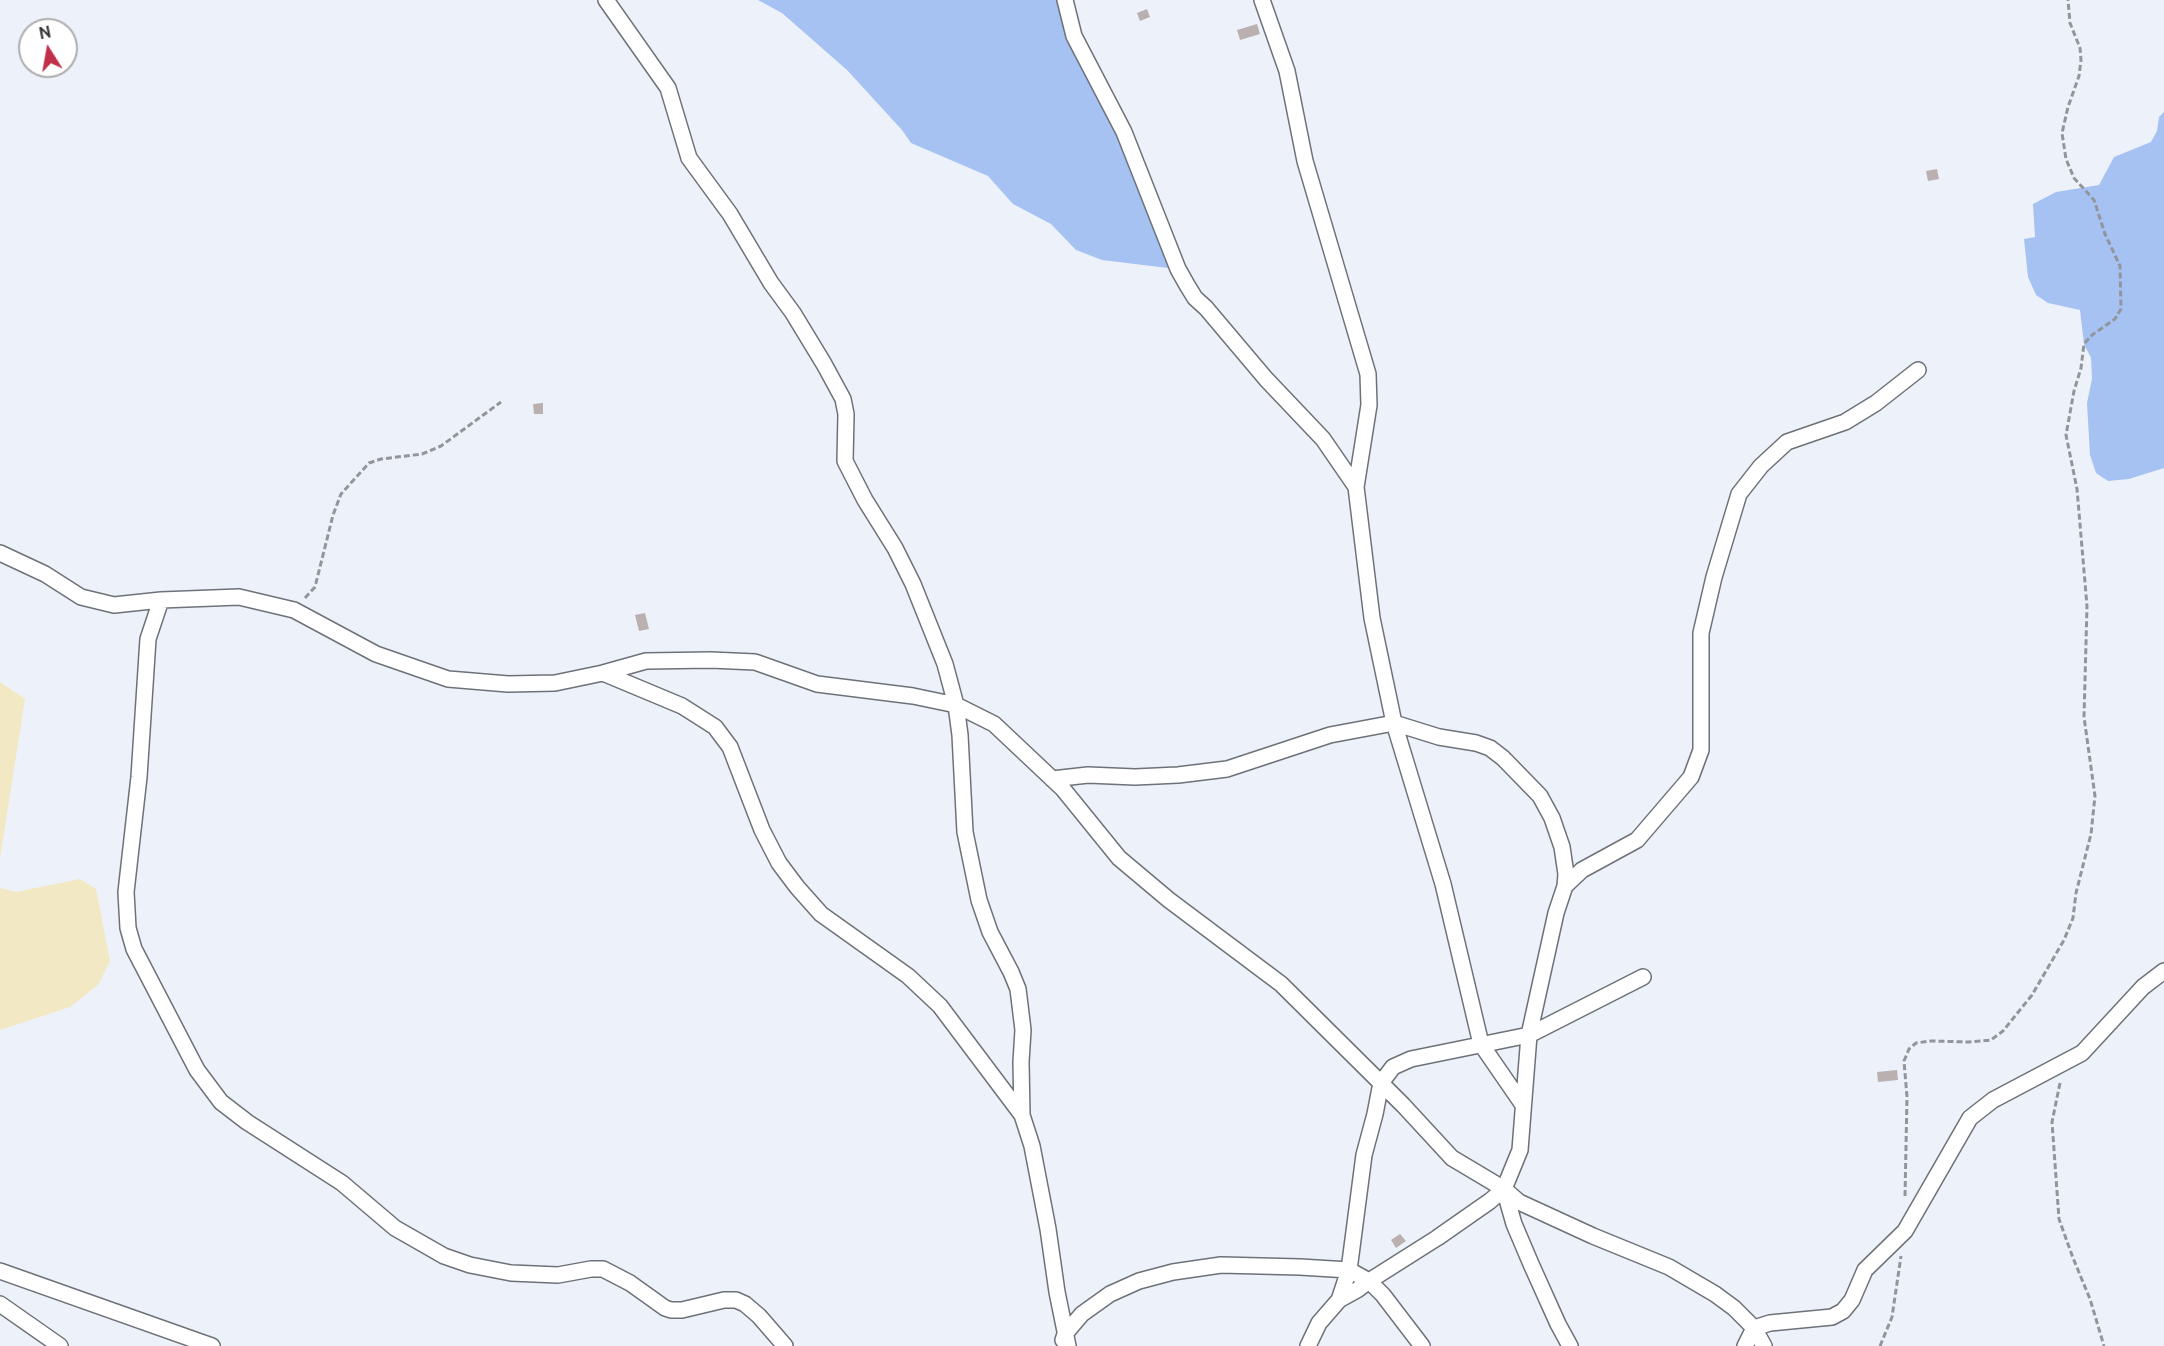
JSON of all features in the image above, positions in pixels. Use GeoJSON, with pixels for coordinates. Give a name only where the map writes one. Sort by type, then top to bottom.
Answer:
{"type":"FeatureCollection","features":[{"type":"Feature","properties":{"kind":"street"},"geometry":{"type":"LineString","coordinates":[[606,0],[668,88],[689,158],[730,214],[771,283],[793,313],[843,399],[846,414],[845,461],[913,584],[945,664],[956,705],[960,735],[965,832],[979,900],[990,932],[1018,990],[1023,1030],[1022,1115],[1032,1146],[1048,1229],[1065,1342]]}},
{"type":"Feature","properties":{"kind":"street"},"geometry":{"type":"LineString","coordinates":[[1065,0],[1074,36],[1124,132],[1178,269],[1187,285],[1195,298],[1266,379],[1323,440],[1356,487]]}},
{"type":"Feature","properties":{"kind":"street"},"geometry":{"type":"LineString","coordinates":[[1262,0],[1287,71],[1305,161],[1368,374],[1369,405],[1356,487],[1372,618],[1394,723],[1437,861],[1480,1044],[1523,1104]]}},
{"type":"Feature","properties":{"kind":"street"},"geometry":{"type":"LineString","coordinates":[[1565,886],[1582,870],[1637,840],[1654,823],[1691,777],[1701,750],[1701,633],[1714,577],[1739,494],[1761,466],[1787,442],[1845,422],[1876,403],[1918,370]]}},
{"type":"Feature","properties":{"kind":"street"},"geometry":{"type":"LineString","coordinates":[[0,553],[45,574],[81,597],[114,605],[161,600],[239,597],[294,610],[376,654],[448,680],[508,684],[555,683],[645,661],[755,662],[817,684],[913,696],[956,705],[994,724],[1063,789],[1119,858],[1169,900],[1281,984],[1381,1083],[1452,1158],[1504,1189],[1520,1202],[1593,1236],[1669,1266],[1725,1301],[1754,1328],[1764,1346]]}},
{"type":"Feature","properties":{"kind":"street"},"geometry":{"type":"LineString","coordinates":[[161,600],[148,639],[139,777],[126,892],[127,921],[134,949],[197,1070],[221,1102],[247,1122],[342,1183],[395,1228],[444,1256],[470,1265],[511,1273],[558,1275],[603,1269],[630,1282],[671,1310],[682,1310],[724,1300],[736,1300],[745,1304],[759,1316],[785,1346]]}},
{"type":"Feature","properties":{"kind":"street"},"geometry":{"type":"LineString","coordinates":[[603,673],[682,706],[715,727],[730,747],[762,830],[779,863],[796,887],[821,914],[908,976],[940,1006],[1022,1115]]}},
{"type":"Feature","properties":{"kind":"street"},"geometry":{"type":"LineString","coordinates":[[1052,779],[1088,775],[1135,777],[1178,775],[1227,769],[1330,735],[1394,723],[1439,737],[1476,743],[1490,748],[1540,796],[1552,818],[1562,847],[1566,874],[1529,1035],[1520,1150],[1504,1189],[1490,1201],[1357,1290],[1339,1299]]}},
{"type":"Feature","properties":{"kind":"street"},"geometry":{"type":"LineString","coordinates":[[1745,1346],[1754,1328],[1770,1323],[1833,1317],[1843,1311],[1852,1300],[1865,1270],[1905,1231],[1970,1118],[1993,1100],[2082,1053],[2143,987],[2164,971]]}},
{"type":"Feature","properties":{"kind":"street"},"geometry":{"type":"LineString","coordinates":[[1308,1346],[1319,1323],[1339,1299],[1349,1270],[1364,1155],[1376,1114],[1381,1083],[1394,1067],[1411,1059],[1529,1035],[1643,977]]}},
{"type":"Feature","properties":{"kind":"street"},"geometry":{"type":"LineString","coordinates":[[1504,1189],[1514,1224],[1570,1346]]}},
{"type":"Feature","properties":{"kind":"street"},"geometry":{"type":"LineString","coordinates":[[1065,1342],[1082,1314],[1110,1294],[1139,1281],[1173,1272],[1221,1265],[1349,1270],[1369,1281],[1383,1295],[1422,1346]]}},
{"type":"Feature","properties":{"kind":"street"},"geometry":{"type":"LineString","coordinates":[[0,1271],[212,1346]]}},
{"type":"Feature","properties":{"kind":"street"},"geometry":{"type":"LineString","coordinates":[[0,1304],[60,1346]]}},
{"type":"Feature","properties":{"kind":"path"},"geometry":{"type":"LineString","coordinates":[[1905,1196],[1907,1097],[1904,1061],[1909,1050],[1916,1043],[1931,1041],[1990,1040],[2003,1031],[2032,995],[2064,940],[2073,918],[2076,893],[2091,834],[2095,796],[2084,717],[2087,606],[2078,489],[2066,435],[2084,344],[2092,335],[2115,319],[2121,309],[2120,266],[2105,234],[2094,200],[2074,178],[2066,159],[2062,132],[2079,76],[2081,60],[2080,48],[2070,23],[2068,0]]}},
{"type":"Feature","properties":{"kind":"path"},"geometry":{"type":"LineString","coordinates":[[294,610],[315,587],[333,515],[341,494],[369,463],[381,459],[422,454],[441,446],[501,402]]}},
{"type":"Feature","properties":{"kind":"path"},"geometry":{"type":"LineString","coordinates":[[2067,1062],[2056,1096],[2052,1122],[2059,1219],[2090,1299],[2104,1346]]}},
{"type":"Feature","properties":{"kind":"path"},"geometry":{"type":"LineString","coordinates":[[1880,1346],[1892,1317],[1905,1231]]}},
{"type":"Feature","properties":{"kind":"shaded area"},"geometry":{"type":"Polygon","coordinates":[[[758,0],[1063,0],[1176,269],[1102,260],[1076,250],[1051,224],[1013,204],[988,176],[911,143],[902,130],[847,70],[782,13],[758,0]]]}},
{"type":"Feature","properties":{"kind":"shaded area"},"geometry":{"type":"Polygon","coordinates":[[[2164,112],[2164,468],[2129,479],[2108,481],[2096,473],[2090,455],[2087,403],[2092,379],[2091,358],[2084,344],[2080,310],[2048,303],[2036,295],[2028,277],[2024,239],[2035,237],[2033,204],[2056,192],[2099,185],[2114,157],[2151,142],[2157,131],[2159,117],[2164,112]]]}},
{"type":"Feature","properties":{"kind":"sand"},"geometry":{"type":"Polygon","coordinates":[[[0,682],[25,699],[0,859],[0,682]]]}},
{"type":"Feature","properties":{"kind":"sand"},"geometry":{"type":"Polygon","coordinates":[[[80,879],[96,889],[110,961],[98,985],[70,1007],[0,1030],[0,888],[16,892],[80,879]]]}},
{"type":"Feature","properties":{"kind":"building"},"geometry":{"type":"Polygon","coordinates":[[[1147,9],[1150,17],[1140,21],[1137,13],[1147,9]]]}},
{"type":"Feature","properties":{"kind":"building"},"geometry":{"type":"Polygon","coordinates":[[[1257,24],[1260,34],[1240,40],[1237,30],[1257,24]]]}},
{"type":"Feature","properties":{"kind":"building"},"geometry":{"type":"Polygon","coordinates":[[[1937,169],[1939,179],[1928,181],[1926,171],[1937,169]]]}},
{"type":"Feature","properties":{"kind":"building"},"geometry":{"type":"Polygon","coordinates":[[[543,403],[543,414],[534,414],[533,404],[543,403]]]}},
{"type":"Feature","properties":{"kind":"building"},"geometry":{"type":"Polygon","coordinates":[[[645,613],[649,629],[639,631],[635,615],[645,613]]]}},
{"type":"Feature","properties":{"kind":"building"},"geometry":{"type":"Polygon","coordinates":[[[1897,1070],[1898,1080],[1878,1082],[1877,1072],[1897,1070]]]}},
{"type":"Feature","properties":{"kind":"building"},"geometry":{"type":"Polygon","coordinates":[[[1400,1234],[1406,1241],[1396,1248],[1391,1240],[1400,1234]]]}}]}
